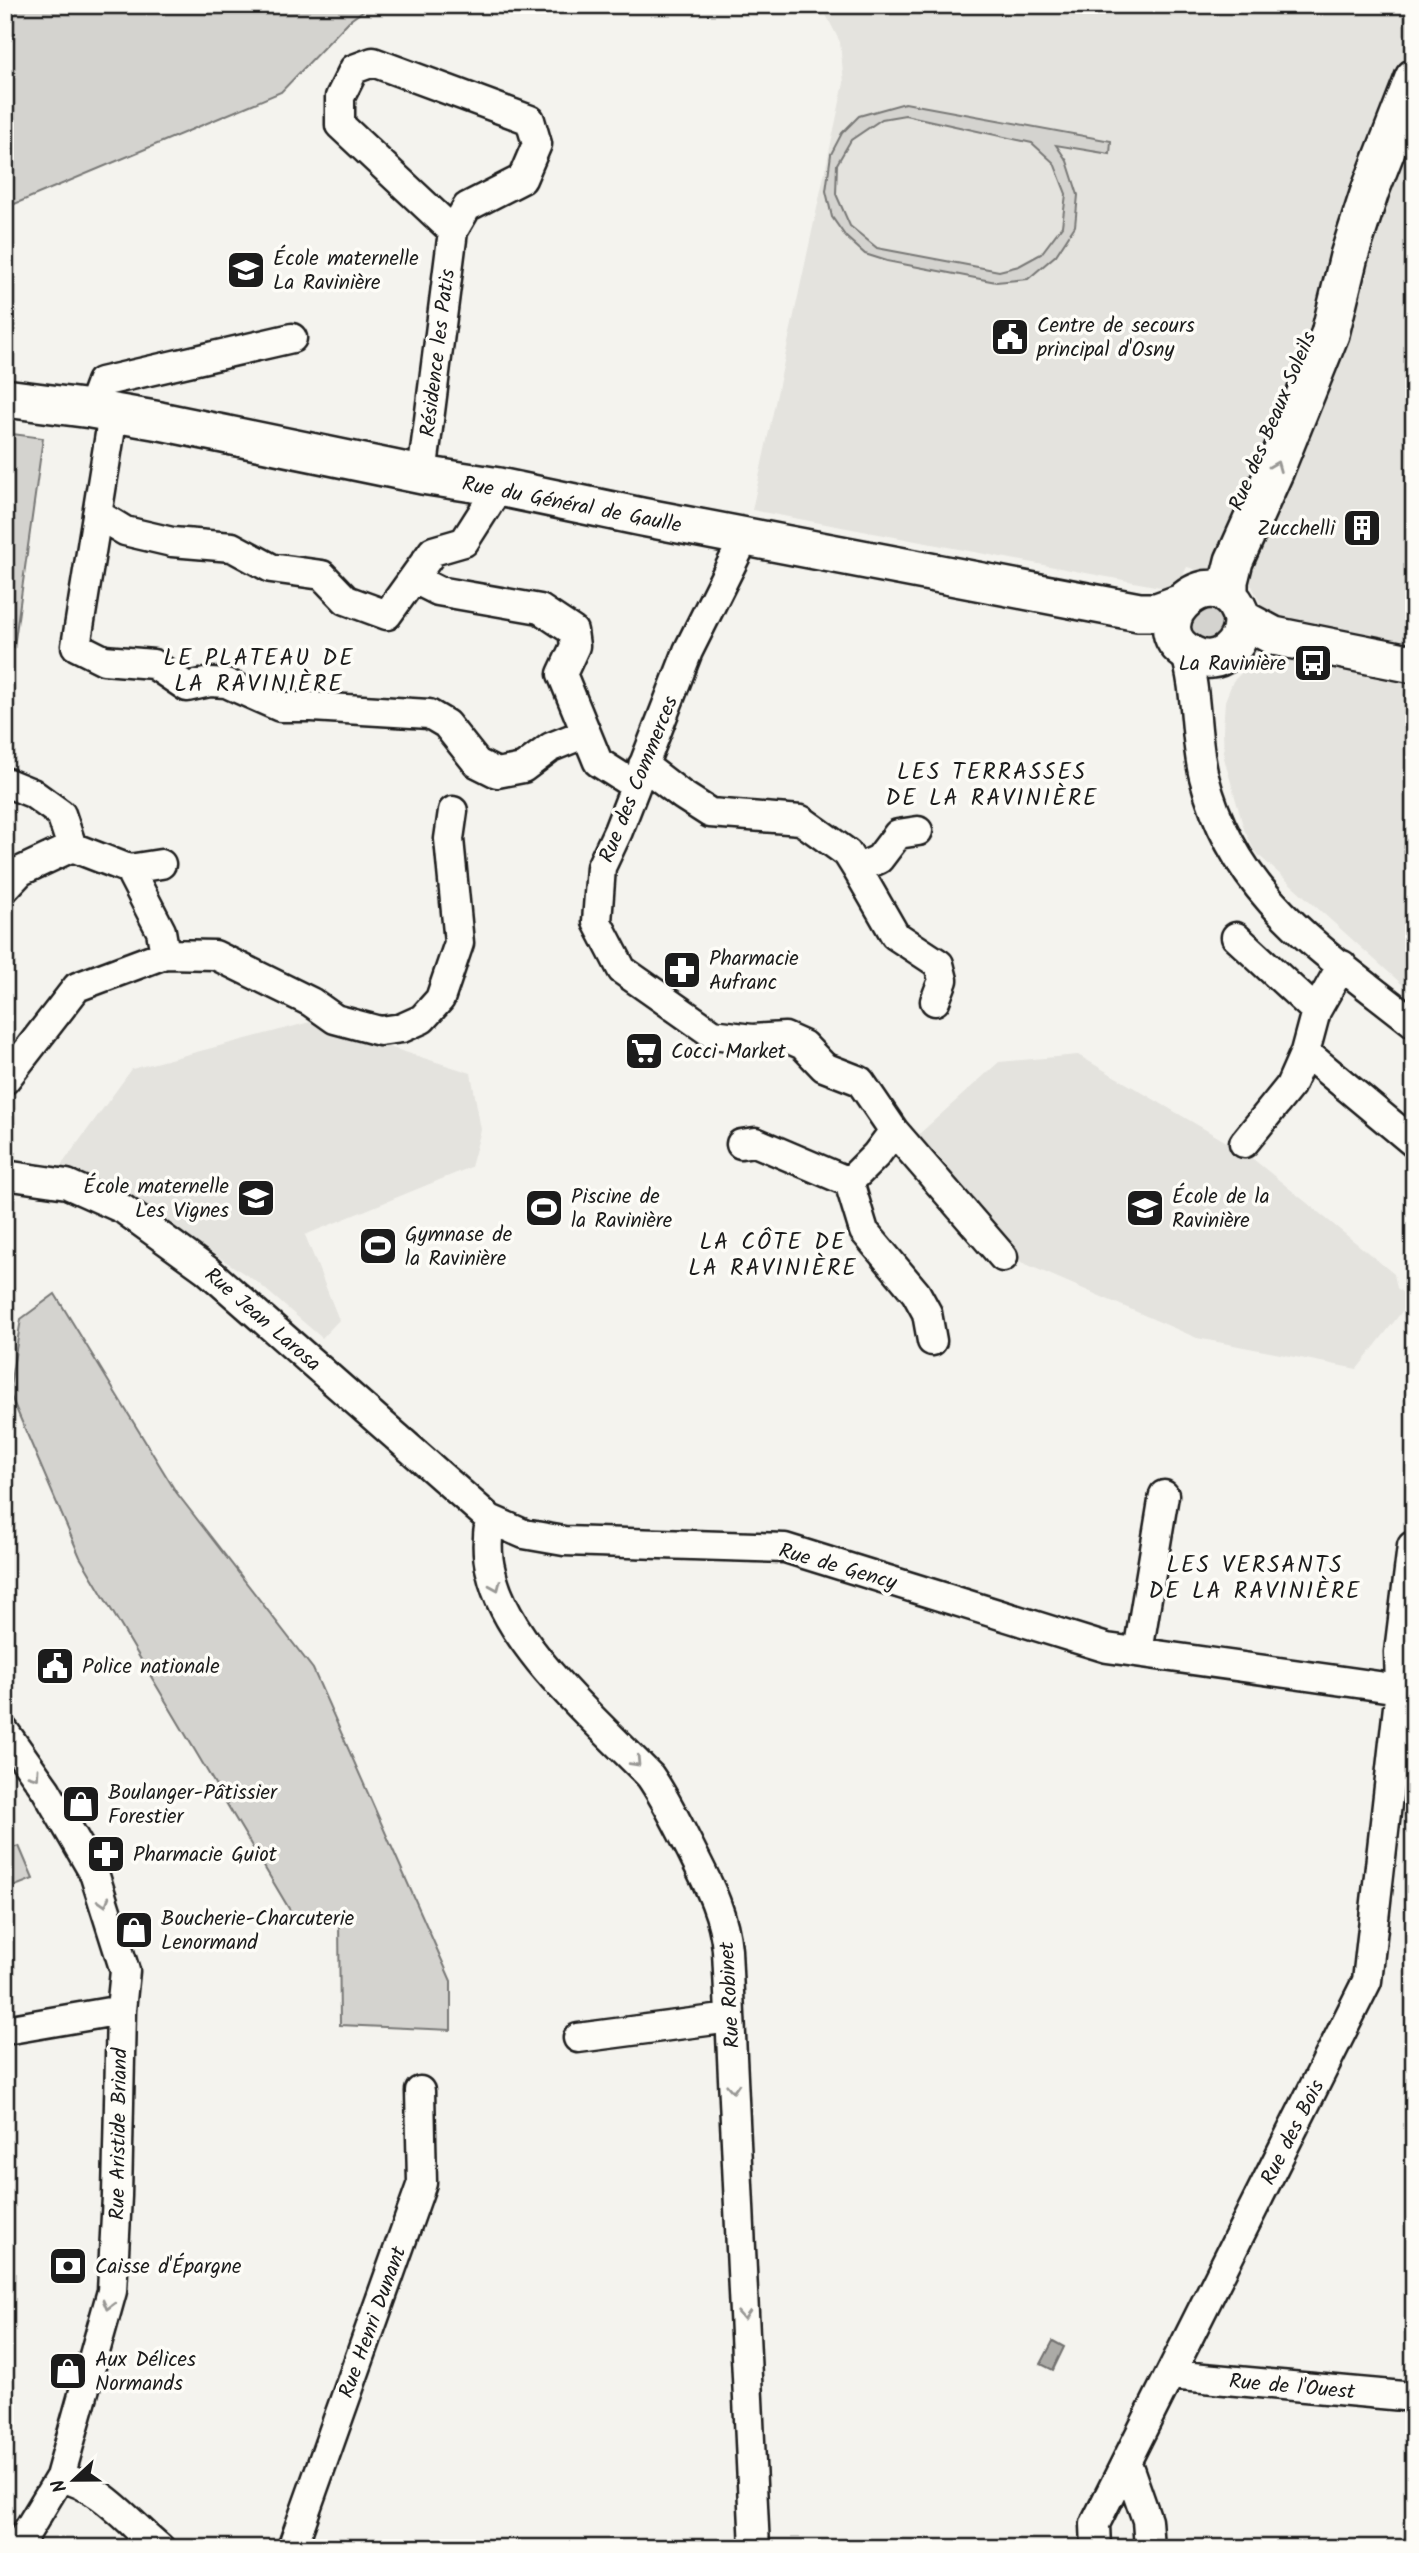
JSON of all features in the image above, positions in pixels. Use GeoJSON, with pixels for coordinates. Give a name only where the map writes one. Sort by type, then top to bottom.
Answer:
{"type":"FeatureCollection","features":[{"type":"Feature","properties":{"kind":"main road","name":"Rue des Beaux Soleils"},"geometry":{"type":"LineString","coordinates":[[1209,624],[1330,334],[1349,256],[1374,180],[1414,78]]}},
{"type":"Feature","properties":{"kind":"main road","name":"Rue du Général de Gaulle"},"geometry":{"type":"LineString","coordinates":[[5,398],[101,411],[1139,612],[1160,624],[1209,624]]}},
{"type":"Feature","properties":{"kind":"main road"},"geometry":{"type":"LineString","coordinates":[[1209,624],[1414,664]]}},
{"type":"Feature","properties":{"kind":"street"},"geometry":{"type":"LineString","coordinates":[[373,62],[530,120],[537,144],[522,179],[467,207],[453,230],[340,125],[340,97],[355,69],[373,62]]}},
{"type":"Feature","properties":{"kind":"street","name":"Résidence les Patis"},"geometry":{"type":"LineString","coordinates":[[422,475],[453,230]]}},
{"type":"Feature","properties":{"kind":"street"},"geometry":{"type":"LineString","coordinates":[[292,338],[101,382],[97,514],[76,646],[104,660],[153,664],[187,687],[210,682],[226,683],[279,707],[429,714],[446,724],[477,763],[497,773],[523,768],[551,747],[586,733]]}},
{"type":"Feature","properties":{"kind":"street"},"geometry":{"type":"LineString","coordinates":[[97,514],[125,531],[172,542],[232,547],[271,568],[322,575],[346,600],[387,615],[433,551],[464,542],[499,487]]}},
{"type":"Feature","properties":{"kind":"street","name":"Rue des Commerces"},"geometry":{"type":"LineString","coordinates":[[745,537],[688,651],[618,831],[601,867],[597,922],[622,970],[671,1005],[713,1034],[752,1039],[785,1037],[803,1045],[824,1067],[860,1081],[894,1131]]}},
{"type":"Feature","properties":{"kind":"street"},"geometry":{"type":"LineString","coordinates":[[414,579],[438,591],[540,608],[573,631],[575,646],[562,674],[598,762],[639,775],[682,795],[710,813],[801,820],[847,853],[895,935],[940,964],[943,980],[935,1002]]}},
{"type":"Feature","properties":{"kind":"street"},"geometry":{"type":"LineString","coordinates":[[1209,624],[1195,705],[1205,780],[1223,830],[1255,885],[1283,915],[1414,1023]]}},
{"type":"Feature","properties":{"kind":"street"},"geometry":{"type":"LineString","coordinates":[[5,782],[32,793],[61,814],[72,847]]}},
{"type":"Feature","properties":{"kind":"street"},"geometry":{"type":"LineString","coordinates":[[5,1080],[77,987],[165,954],[215,956],[311,1002],[335,1019],[380,1031],[402,1028],[422,1019],[440,999],[459,943],[449,839],[453,811]]}},
{"type":"Feature","properties":{"kind":"street"},"geometry":{"type":"LineString","coordinates":[[857,869],[879,859],[898,834],[918,831]]}},
{"type":"Feature","properties":{"kind":"street"},"geometry":{"type":"LineString","coordinates":[[5,888],[21,871],[72,847],[129,869],[161,864]]}},
{"type":"Feature","properties":{"kind":"street"},"geometry":{"type":"LineString","coordinates":[[129,869],[161,931],[165,954]]}},
{"type":"Feature","properties":{"kind":"street"},"geometry":{"type":"LineString","coordinates":[[1236,937],[1316,1011]]}},
{"type":"Feature","properties":{"kind":"street"},"geometry":{"type":"LineString","coordinates":[[1244,1143],[1290,1086],[1305,1052],[1316,1011],[1342,965]]}},
{"type":"Feature","properties":{"kind":"street"},"geometry":{"type":"LineString","coordinates":[[1305,1052],[1414,1143]]}},
{"type":"Feature","properties":{"kind":"street"},"geometry":{"type":"LineString","coordinates":[[849,1182],[876,1155],[894,1131],[1003,1257]]}},
{"type":"Feature","properties":{"kind":"street"},"geometry":{"type":"LineString","coordinates":[[741,1144],[755,1142],[849,1182],[864,1231],[916,1293],[928,1313],[932,1341]]}},
{"type":"Feature","properties":{"kind":"street","name":"Rue Jean Larosa"},"geometry":{"type":"LineString","coordinates":[[5,1175],[66,1184],[123,1209],[207,1270],[490,1519]]}},
{"type":"Feature","properties":{"kind":"street"},"geometry":{"type":"LineString","coordinates":[[1138,1652],[1164,1495]]}},
{"type":"Feature","properties":{"kind":"street","name":"Rue de Gency"},"geometry":{"type":"LineString","coordinates":[[490,1519],[524,1534],[564,1541],[785,1548],[1107,1648],[1407,1690]]}},
{"type":"Feature","properties":{"kind":"street","name":"Rue Robinet"},"geometry":{"type":"LineString","coordinates":[[490,1519],[487,1552],[491,1574],[517,1630],[545,1669],[650,1776],[713,1893],[725,1930],[755,2548]]}},
{"type":"Feature","properties":{"kind":"street"},"geometry":{"type":"LineString","coordinates":[[1407,1690],[1399,1652],[1412,1546]]}},
{"type":"Feature","properties":{"kind":"street","name":"Rue des Bois"},"geometry":{"type":"LineString","coordinates":[[1096,2548],[1095,2524],[1367,1981],[1407,1690]]}},
{"type":"Feature","properties":{"kind":"street","name":"Rue Aristide Briand"},"geometry":{"type":"LineString","coordinates":[[5,1732],[46,1790],[94,1873],[125,1971],[121,2010],[112,2291],[60,2477],[17,2548]]}},
{"type":"Feature","properties":{"kind":"street"},"geometry":{"type":"LineString","coordinates":[[5,2030],[121,2010]]}},
{"type":"Feature","properties":{"kind":"street"},"geometry":{"type":"LineString","coordinates":[[578,2038],[730,2018]]}},
{"type":"Feature","properties":{"kind":"street","name":"Rue Henri Dunant"},"geometry":{"type":"LineString","coordinates":[[292,2548],[422,2183],[420,2091]]}},
{"type":"Feature","properties":{"kind":"street","name":"Rue de l'Ouest"},"geometry":{"type":"LineString","coordinates":[[1170,2375],[1414,2397]]}},
{"type":"Feature","properties":{"kind":"street"},"geometry":{"type":"LineString","coordinates":[[1127,2463],[1147,2520],[1149,2548]]}},
{"type":"Feature","properties":{"kind":"street"},"geometry":{"type":"LineString","coordinates":[[60,2477],[78,2481],[99,2494],[160,2548]]}},
{"type":"Feature","properties":{"kind":"shaded area"},"geometry":{"type":"Polygon","coordinates":[[[5,5],[371,5],[349,21],[281,92],[5,208],[5,5]]]}},
{"type":"Feature","properties":{"kind":"shaded area"},"geometry":{"type":"Polygon","coordinates":[[[821,5],[1414,5],[1414,995],[1255,852],[1244,829],[1224,758],[1223,730],[1225,701],[1233,681],[1251,664],[1261,605],[1252,586],[1187,567],[1176,590],[752,510],[844,83],[840,42],[821,5]]]}},
{"type":"Feature","properties":{"kind":"shaded area"},"geometry":{"type":"Polygon","coordinates":[[[905,103],[1111,141],[1110,154],[1056,145],[1067,161],[1078,195],[1075,226],[1056,255],[1028,279],[996,282],[887,261],[865,254],[846,237],[832,217],[826,191],[831,154],[842,133],[859,116],[905,103]],[[905,115],[882,119],[851,140],[837,164],[836,194],[850,226],[877,248],[999,271],[1019,266],[1041,254],[1062,226],[1066,194],[1054,163],[1032,143],[905,115]]]}},
{"type":"Feature","properties":{"kind":"shaded area"},"geometry":{"type":"Polygon","coordinates":[[[5,433],[43,438],[14,647],[5,641],[5,433]]]}},
{"type":"Feature","properties":{"kind":"shaded area"},"geometry":{"type":"Polygon","coordinates":[[[1200,605],[1226,611],[1222,642],[1195,642],[1187,627],[1200,605]]]}},
{"type":"Feature","properties":{"kind":"shaded area","name":"École maternelle Les Vignes"},"geometry":{"type":"Polygon","coordinates":[[[310,1022],[471,1073],[481,1130],[471,1167],[305,1235],[339,1320],[322,1338],[257,1282],[176,1229],[60,1167],[132,1069],[310,1022]]]}},
{"type":"Feature","properties":{"kind":"shaded area","name":"École de la Ravinière"},"geometry":{"type":"Polygon","coordinates":[[[1078,1055],[1247,1154],[1394,1274],[1397,1288],[1411,1300],[1357,1369],[1197,1338],[1021,1262],[918,1135],[999,1062],[1078,1055]]]}},
{"type":"Feature","properties":{"kind":"shaded area"},"geometry":{"type":"Polygon","coordinates":[[[55,1294],[176,1492],[313,1669],[451,1981],[451,2030],[340,2025],[339,1919],[291,1912],[80,1557],[9,1392],[21,1319],[55,1294]]]}},
{"type":"Feature","properties":{"kind":"shaded area"},"geometry":{"type":"Polygon","coordinates":[[[19,1846],[33,1879],[5,1890],[5,1850],[19,1846]]]}},
{"type":"Feature","properties":{"kind":"shaded area"},"geometry":{"type":"Polygon","coordinates":[[[1053,2341],[1064,2347],[1053,2370],[1041,2364],[1053,2341]]]}},
{"type":"Feature","properties":{"kind":"place","name":"École maternelle La Ravinière"},"geometry":{"type":"Point","coordinates":[246,270]}},
{"type":"Feature","properties":{"kind":"place","name":"Centre de secours principal d'Osny"},"geometry":{"type":"Point","coordinates":[1010,337]}},
{"type":"Feature","properties":{"kind":"place","name":"Zucchelli"},"geometry":{"type":"Point","coordinates":[1362,528]}},
{"type":"Feature","properties":{"kind":"place","name":"La Ravinière"},"geometry":{"type":"Point","coordinates":[1313,663]}},
{"type":"Feature","properties":{"kind":"place","name":"Pharmacie Aufranc"},"geometry":{"type":"Point","coordinates":[682,970]}},
{"type":"Feature","properties":{"kind":"place","name":"Cocci Market"},"geometry":{"type":"Point","coordinates":[644,1051]}},
{"type":"Feature","properties":{"kind":"place","name":"École maternelle Les Vignes"},"geometry":{"type":"Point","coordinates":[256,1198]}},
{"type":"Feature","properties":{"kind":"place","name":"Piscine de la Ravinière"},"geometry":{"type":"Point","coordinates":[544,1208]}},
{"type":"Feature","properties":{"kind":"place","name":"École de la Ravinière"},"geometry":{"type":"Point","coordinates":[1145,1208]}},
{"type":"Feature","properties":{"kind":"place","name":"Gymnase de la Ravinière"},"geometry":{"type":"Point","coordinates":[378,1246]}},
{"type":"Feature","properties":{"kind":"place","name":"Police nationale"},"geometry":{"type":"Point","coordinates":[55,1666]}},
{"type":"Feature","properties":{"kind":"place","name":"Boulanger-Pâtissier Forestier"},"geometry":{"type":"Point","coordinates":[81,1804]}},
{"type":"Feature","properties":{"kind":"place","name":"Pharmacie Guiot"},"geometry":{"type":"Point","coordinates":[106,1854]}},
{"type":"Feature","properties":{"kind":"place","name":"Boucherie-Charcuterie Lenormand"},"geometry":{"type":"Point","coordinates":[134,1930]}},
{"type":"Feature","properties":{"kind":"place","name":"Caisse d'Épargne"},"geometry":{"type":"Point","coordinates":[68,2266]}},
{"type":"Feature","properties":{"kind":"place","name":"Aux Délices Normands"},"geometry":{"type":"Point","coordinates":[68,2371]}},
{"type":"Feature","properties":{"kind":"district","name":"LE PLATEAU DE LA RAVINIÈRE"},"geometry":{"type":"Point","coordinates":[259,670]}},
{"type":"Feature","properties":{"kind":"district","name":"LES TERRASSES DE LA RAVINIÈRE"},"geometry":{"type":"Point","coordinates":[992,784]}},
{"type":"Feature","properties":{"kind":"district","name":"LA CÔTE DE LA RAVINIÈRE"},"geometry":{"type":"Point","coordinates":[773,1254]}},
{"type":"Feature","properties":{"kind":"district","name":"LES VERSANTS DE LA RAVINIÈRE"},"geometry":{"type":"Point","coordinates":[1255,1577]}}]}
